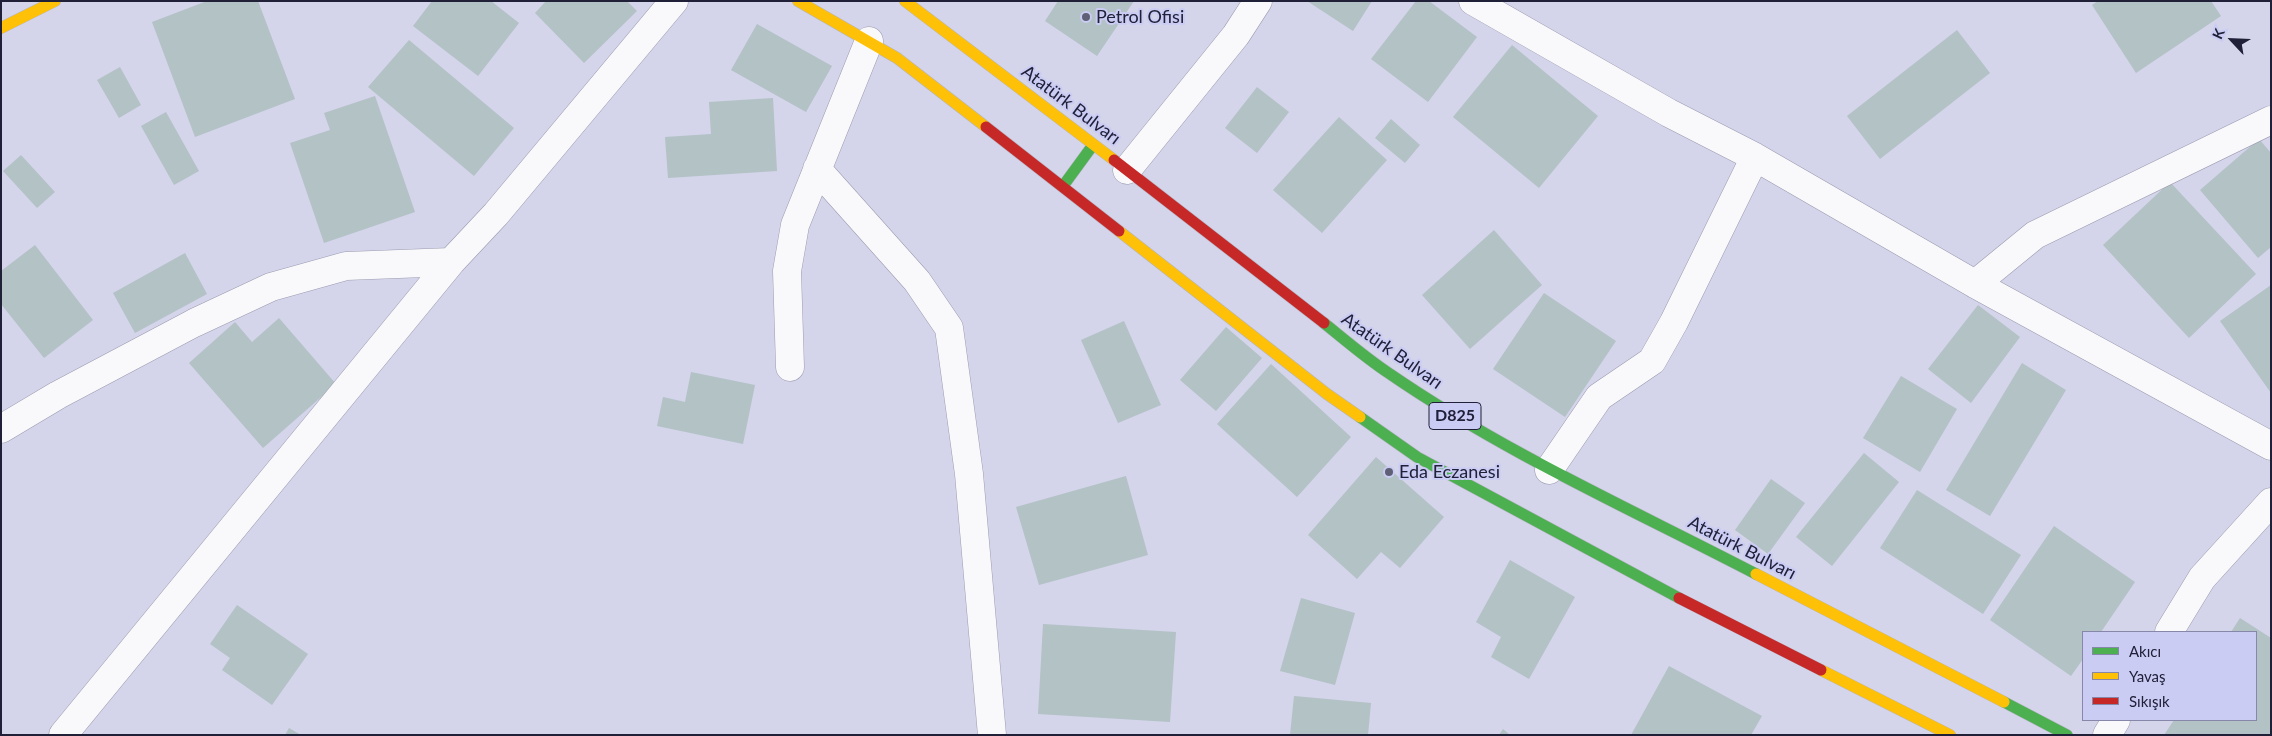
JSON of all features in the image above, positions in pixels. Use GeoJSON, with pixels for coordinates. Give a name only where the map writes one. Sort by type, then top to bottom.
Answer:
{"type":"FeatureCollection","features":[{"type":"Feature","properties":{"kind":"highway"},"geometry":{"type":"LineString","coordinates":[[1,28],[55,1]]}},
{"type":"Feature","properties":{"kind":"highway"},"geometry":{"type":"LineString","coordinates":[[798,1],[897,58],[1327,394],[1417,457],[1625,570],[1950,735]]}},
{"type":"Feature","properties":{"kind":"highway","name":"Atatürk Bulvarı"},"geometry":{"type":"LineString","coordinates":[[905,1],[1127,170],[1389,374],[1461,419],[1549,470],[1704,547],[2067,735]]}},
{"type":"Feature","properties":{"kind":"highway"},"geometry":{"type":"LineString","coordinates":[[1063,186],[1093,145]]}},
{"type":"Feature","properties":{"kind":"street"},"geometry":{"type":"LineString","coordinates":[[63,735],[451,262],[496,214],[674,1]]}},
{"type":"Feature","properties":{"kind":"street"},"geometry":{"type":"LineString","coordinates":[[1127,170],[1236,35],[1258,1]]}},
{"type":"Feature","properties":{"kind":"street"},"geometry":{"type":"LineString","coordinates":[[1473,1],[1669,113],[1755,157],[1975,284],[2271,446]]}},
{"type":"Feature","properties":{"kind":"street"},"geometry":{"type":"LineString","coordinates":[[790,367],[787,271],[795,225],[869,41]]}},
{"type":"Feature","properties":{"kind":"street"},"geometry":{"type":"LineString","coordinates":[[1975,284],[2035,235],[2271,120]]}},
{"type":"Feature","properties":{"kind":"street"},"geometry":{"type":"LineString","coordinates":[[1549,470],[1598,397],[1652,361],[1674,322],[1755,157]]}},
{"type":"Feature","properties":{"kind":"street"},"geometry":{"type":"LineString","coordinates":[[817,169],[917,281],[949,328],[969,474],[992,735]]}},
{"type":"Feature","properties":{"kind":"street"},"geometry":{"type":"LineString","coordinates":[[1,429],[58,395],[168,336],[271,287],[346,266],[451,262]]}},
{"type":"Feature","properties":{"kind":"street"},"geometry":{"type":"LineString","coordinates":[[2170,631],[2202,578],[2271,502]]}},
{"type":"Feature","properties":{"kind":"street"},"geometry":{"type":"LineString","coordinates":[[2107,735],[2115,721]]}},
{"type":"Feature","properties":{"kind":"building"},"geometry":{"type":"Polygon","coordinates":[[[207,1],[258,1],[295,99],[195,137],[152,22],[207,1]]]}},
{"type":"Feature","properties":{"kind":"building"},"geometry":{"type":"Polygon","coordinates":[[[432,1],[491,1],[519,23],[478,76],[413,26],[432,1]]]}},
{"type":"Feature","properties":{"kind":"building"},"geometry":{"type":"Polygon","coordinates":[[[546,1],[627,1],[637,11],[584,63],[535,13],[546,1]]]}},
{"type":"Feature","properties":{"kind":"building"},"geometry":{"type":"Polygon","coordinates":[[[1058,1],[1134,1],[1097,56],[1045,21],[1058,1]]]}},
{"type":"Feature","properties":{"kind":"building"},"geometry":{"type":"Polygon","coordinates":[[[1307,1],[1372,1],[1353,31],[1307,1]]]}},
{"type":"Feature","properties":{"kind":"building"},"geometry":{"type":"Polygon","coordinates":[[[1416,1],[1429,1],[1477,37],[1428,102],[1371,59],[1416,1]]]}},
{"type":"Feature","properties":{"kind":"building"},"geometry":{"type":"Polygon","coordinates":[[[2098,1],[2211,1],[2221,16],[2136,73],[2092,5],[2098,1]]]}},
{"type":"Feature","properties":{"kind":"building"},"geometry":{"type":"Polygon","coordinates":[[[757,24],[832,66],[806,112],[731,70],[757,24]]]}},
{"type":"Feature","properties":{"kind":"building"},"geometry":{"type":"Polygon","coordinates":[[[1957,30],[1990,73],[1880,159],[1847,116],[1957,30]]]}},
{"type":"Feature","properties":{"kind":"building"},"geometry":{"type":"Polygon","coordinates":[[[409,40],[514,128],[474,176],[368,87],[409,40]]]}},
{"type":"Feature","properties":{"kind":"building"},"geometry":{"type":"Polygon","coordinates":[[[1512,45],[1598,116],[1539,188],[1453,117],[1512,45]]]}},
{"type":"Feature","properties":{"kind":"building"},"geometry":{"type":"Polygon","coordinates":[[[120,67],[141,105],[119,118],[97,80],[120,67]]]}},
{"type":"Feature","properties":{"kind":"building"},"geometry":{"type":"Polygon","coordinates":[[[1257,87],[1289,112],[1257,153],[1225,128],[1257,87]]]}},
{"type":"Feature","properties":{"kind":"building"},"geometry":{"type":"Polygon","coordinates":[[[375,96],[415,212],[324,243],[290,143],[330,130],[324,113],[375,96]]]}},
{"type":"Feature","properties":{"kind":"building"},"geometry":{"type":"Polygon","coordinates":[[[773,98],[777,171],[668,178],[665,137],[711,134],[709,102],[773,98]]]}},
{"type":"Feature","properties":{"kind":"building"},"geometry":{"type":"Polygon","coordinates":[[[166,112],[199,171],[174,185],[141,126],[166,112]]]}},
{"type":"Feature","properties":{"kind":"building"},"geometry":{"type":"Polygon","coordinates":[[[1339,117],[1387,160],[1322,233],[1273,190],[1339,117]]]}},
{"type":"Feature","properties":{"kind":"building"},"geometry":{"type":"Polygon","coordinates":[[[1391,119],[1420,145],[1405,163],[1375,138],[1391,119]]]}},
{"type":"Feature","properties":{"kind":"building"},"geometry":{"type":"Polygon","coordinates":[[[2259,139],[2271,153],[2271,247],[2258,258],[2200,190],[2259,139]]]}},
{"type":"Feature","properties":{"kind":"building"},"geometry":{"type":"Polygon","coordinates":[[[21,155],[55,192],[37,208],[3,171],[21,155]]]}},
{"type":"Feature","properties":{"kind":"building"},"geometry":{"type":"Polygon","coordinates":[[[2170,182],[2256,274],[2189,338],[2103,245],[2170,182]]]}},
{"type":"Feature","properties":{"kind":"building"},"geometry":{"type":"Polygon","coordinates":[[[1494,230],[1542,285],[1470,349],[1422,295],[1494,230]]]}},
{"type":"Feature","properties":{"kind":"building"},"geometry":{"type":"Polygon","coordinates":[[[35,245],[93,320],[44,358],[1,304],[1,271],[35,245]]]}},
{"type":"Feature","properties":{"kind":"building"},"geometry":{"type":"Polygon","coordinates":[[[185,253],[207,294],[135,333],[113,293],[185,253]]]}},
{"type":"Feature","properties":{"kind":"building"},"geometry":{"type":"Polygon","coordinates":[[[2271,285],[2271,393],[2220,321],[2271,285]]]}},
{"type":"Feature","properties":{"kind":"building"},"geometry":{"type":"Polygon","coordinates":[[[1544,293],[1616,341],[1565,417],[1493,369],[1544,293]]]}},
{"type":"Feature","properties":{"kind":"building"},"geometry":{"type":"Polygon","coordinates":[[[1978,305],[2020,337],[1971,403],[1928,369],[1978,305]]]}},
{"type":"Feature","properties":{"kind":"building"},"geometry":{"type":"Polygon","coordinates":[[[279,318],[336,384],[263,448],[189,363],[235,322],[252,342],[279,318]]]}},
{"type":"Feature","properties":{"kind":"building"},"geometry":{"type":"Polygon","coordinates":[[[1124,321],[1161,405],[1118,423],[1081,340],[1124,321]]]}},
{"type":"Feature","properties":{"kind":"building"},"geometry":{"type":"Polygon","coordinates":[[[1226,327],[1262,358],[1216,411],[1180,380],[1226,327]]]}},
{"type":"Feature","properties":{"kind":"building"},"geometry":{"type":"Polygon","coordinates":[[[2022,363],[2066,390],[1990,516],[1946,490],[2022,363]]]}},
{"type":"Feature","properties":{"kind":"building"},"geometry":{"type":"Polygon","coordinates":[[[1271,364],[1351,437],[1297,497],[1217,424],[1271,364]]]}},
{"type":"Feature","properties":{"kind":"building"},"geometry":{"type":"Polygon","coordinates":[[[691,372],[755,385],[743,444],[657,426],[663,397],[685,402],[691,372]]]}},
{"type":"Feature","properties":{"kind":"building"},"geometry":{"type":"Polygon","coordinates":[[[1901,376],[1957,409],[1920,472],[1863,438],[1901,376]]]}},
{"type":"Feature","properties":{"kind":"building"},"geometry":{"type":"Polygon","coordinates":[[[1864,453],[1899,482],[1832,566],[1796,537],[1864,453]]]}},
{"type":"Feature","properties":{"kind":"building"},"geometry":{"type":"Polygon","coordinates":[[[1376,457],[1444,517],[1400,568],[1381,552],[1357,579],[1308,535],[1376,457]]]}},
{"type":"Feature","properties":{"kind":"building"},"geometry":{"type":"Polygon","coordinates":[[[1126,476],[1148,555],[1039,585],[1016,507],[1126,476]]]}},
{"type":"Feature","properties":{"kind":"building"},"geometry":{"type":"Polygon","coordinates":[[[1771,479],[1805,503],[1768,554],[1735,530],[1771,479]]]}},
{"type":"Feature","properties":{"kind":"building"},"geometry":{"type":"Polygon","coordinates":[[[1917,490],[2021,555],[1983,614],[1880,548],[1917,490]]]}},
{"type":"Feature","properties":{"kind":"building"},"geometry":{"type":"Polygon","coordinates":[[[2054,526],[2135,582],[2102,631],[2082,631],[2082,660],[2071,676],[1990,620],[2054,526]]]}},
{"type":"Feature","properties":{"kind":"building"},"geometry":{"type":"Polygon","coordinates":[[[1510,560],[1575,597],[1529,679],[1491,657],[1501,637],[1476,622],[1510,560]]]}},
{"type":"Feature","properties":{"kind":"building"},"geometry":{"type":"Polygon","coordinates":[[[1301,598],[1355,613],[1335,685],[1280,671],[1301,598]]]}},
{"type":"Feature","properties":{"kind":"building"},"geometry":{"type":"Polygon","coordinates":[[[237,605],[308,654],[272,705],[222,670],[230,658],[210,644],[237,605]]]}},
{"type":"Feature","properties":{"kind":"building"},"geometry":{"type":"Polygon","coordinates":[[[2240,618],[2271,638],[2271,735],[2164,735],[2173,721],[2257,721],[2257,631],[2232,631],[2240,618]]]}},
{"type":"Feature","properties":{"kind":"building"},"geometry":{"type":"Polygon","coordinates":[[[1043,624],[1176,632],[1170,722],[1038,714],[1043,624]]]}},
{"type":"Feature","properties":{"kind":"building"},"geometry":{"type":"Polygon","coordinates":[[[1669,666],[1762,716],[1751,735],[1631,735],[1669,666]]]}},
{"type":"Feature","properties":{"kind":"building"},"geometry":{"type":"Polygon","coordinates":[[[1294,696],[1371,703],[1368,735],[1290,735],[1294,696]]]}},
{"type":"Feature","properties":{"kind":"building"},"geometry":{"type":"Polygon","coordinates":[[[289,728],[301,735],[285,735],[289,728]]]}},
{"type":"Feature","properties":{"kind":"building"},"geometry":{"type":"Polygon","coordinates":[[[1503,729],[1510,735],[1499,735],[1503,729]]]}},
{"type":"Feature","properties":{"kind":"traffic: fast"},"geometry":{"type":"LineString","coordinates":[[1063,186],[1093,145]]}},
{"type":"Feature","properties":{"kind":"traffic: fast"},"geometry":{"type":"LineString","coordinates":[[1324,323],[1381,368],[1478,430],[1570,480],[1756,574]]}},
{"type":"Feature","properties":{"kind":"traffic: fast"},"geometry":{"type":"LineString","coordinates":[[1360,417],[1417,457],[1679,598]]}},
{"type":"Feature","properties":{"kind":"traffic: fast"},"geometry":{"type":"LineString","coordinates":[[2004,702],[2067,735]]}},
{"type":"Feature","properties":{"kind":"traffic: slow"},"geometry":{"type":"LineString","coordinates":[[1,28],[55,1]]}},
{"type":"Feature","properties":{"kind":"traffic: slow"},"geometry":{"type":"LineString","coordinates":[[798,1],[897,58],[986,127]]}},
{"type":"Feature","properties":{"kind":"traffic: slow"},"geometry":{"type":"LineString","coordinates":[[905,1],[1114,160]]}},
{"type":"Feature","properties":{"kind":"traffic: slow"},"geometry":{"type":"LineString","coordinates":[[1119,231],[1327,394],[1360,417]]}},
{"type":"Feature","properties":{"kind":"traffic: slow"},"geometry":{"type":"LineString","coordinates":[[1756,574],[2004,702]]}},
{"type":"Feature","properties":{"kind":"traffic: slow"},"geometry":{"type":"LineString","coordinates":[[1821,670],[1950,735]]}},
{"type":"Feature","properties":{"kind":"traffic: jam"},"geometry":{"type":"LineString","coordinates":[[986,127],[1119,231]]}},
{"type":"Feature","properties":{"kind":"traffic: jam"},"geometry":{"type":"LineString","coordinates":[[1114,160],[1324,323]]}},
{"type":"Feature","properties":{"kind":"traffic: jam"},"geometry":{"type":"LineString","coordinates":[[1679,598],[1821,670]]}},
{"type":"Feature","properties":{"kind":"place","name":"Petrol Ofisi"},"geometry":{"type":"Point","coordinates":[1086,17]}},
{"type":"Feature","properties":{"kind":"place","name":"Eda Eczanesi"},"geometry":{"type":"Point","coordinates":[1389,472]}}]}
